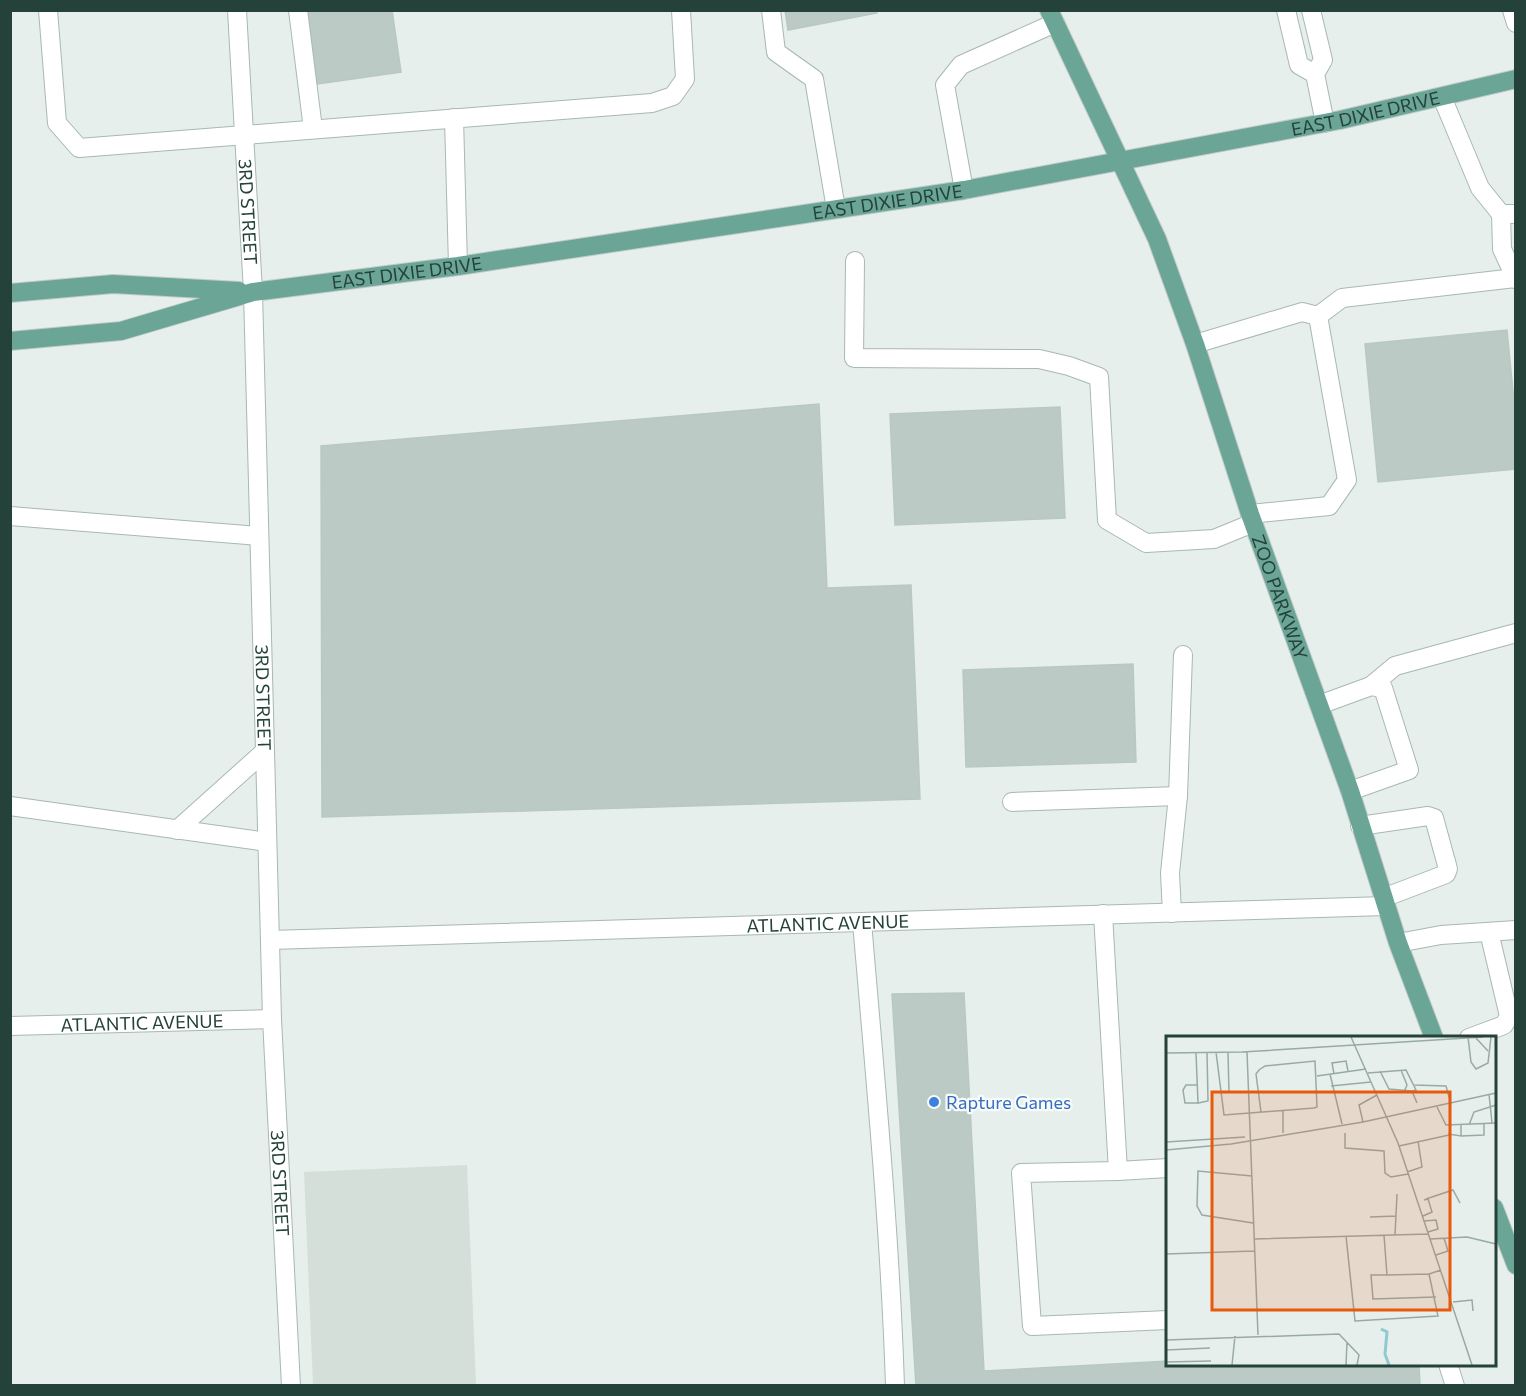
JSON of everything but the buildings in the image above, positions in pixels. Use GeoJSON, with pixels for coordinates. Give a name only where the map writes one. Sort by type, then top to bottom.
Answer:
{"type":"FeatureCollection","features":[{"type":"Feature","properties":{"kind":"main road","name":"ZOO PARKWAY"},"geometry":{"type":"LineString","coordinates":[[1052,17],[1157,239],[1195,344],[1252,519],[1350,791],[1398,943],[1433,1036]]}},
{"type":"Feature","properties":{"kind":"main road","name":"EAST DIXIE DRIVE"},"geometry":{"type":"LineString","coordinates":[[10,342],[121,331],[253,292],[458,266],[964,190],[1325,123],[1515,79]]}},
{"type":"Feature","properties":{"kind":"main road","name":"EAST DIXIE DRIVE"},"geometry":{"type":"LineString","coordinates":[[10,293],[113,284],[253,292]]}},
{"type":"Feature","properties":{"kind":"main road"},"geometry":{"type":"LineString","coordinates":[[1496,1213],[1515,1264]]}},
{"type":"Feature","properties":{"kind":"street"},"geometry":{"type":"LineString","coordinates":[[48,10],[57,123],[79,148],[652,103],[673,96],[685,78],[681,10]]}},
{"type":"Feature","properties":{"kind":"street","name":"3RD STREET"},"geometry":{"type":"LineString","coordinates":[[237,10],[253,292],[272,1019],[291,1386]]}},
{"type":"Feature","properties":{"kind":"street"},"geometry":{"type":"LineString","coordinates":[[298,10],[314,129]]}},
{"type":"Feature","properties":{"kind":"street"},"geometry":{"type":"LineString","coordinates":[[771,10],[776,52],[814,80],[836,209]]}},
{"type":"Feature","properties":{"kind":"street"},"geometry":{"type":"LineString","coordinates":[[1286,10],[1299,65],[1315,74]]}},
{"type":"Feature","properties":{"kind":"street"},"geometry":{"type":"LineString","coordinates":[[1311,10],[1323,60],[1315,74],[1325,123]]}},
{"type":"Feature","properties":{"kind":"street"},"geometry":{"type":"LineString","coordinates":[[1512,10],[1515,23]]}},
{"type":"Feature","properties":{"kind":"street"},"geometry":{"type":"LineString","coordinates":[[964,190],[945,85],[962,65],[1052,17]]}},
{"type":"Feature","properties":{"kind":"street"},"geometry":{"type":"LineString","coordinates":[[1317,316],[1342,298],[1515,279],[1502,249],[1508,214],[1480,188],[1442,97]]}},
{"type":"Feature","properties":{"kind":"street"},"geometry":{"type":"LineString","coordinates":[[454,118],[458,266]]}},
{"type":"Feature","properties":{"kind":"street"},"geometry":{"type":"LineString","coordinates":[[855,261],[854,358],[1039,359],[1069,366],[1099,377],[1107,520],[1146,543],[1214,539],[1252,519],[1329,506],[1347,480],[1317,316]]}},
{"type":"Feature","properties":{"kind":"street"},"geometry":{"type":"LineString","coordinates":[[1195,344],[1302,312],[1317,316]]}},
{"type":"Feature","properties":{"kind":"street"},"geometry":{"type":"LineString","coordinates":[[10,516],[259,536]]}},
{"type":"Feature","properties":{"kind":"street"},"geometry":{"type":"LineString","coordinates":[[1319,705],[1371,686],[1395,666],[1515,633]]}},
{"type":"Feature","properties":{"kind":"street"},"geometry":{"type":"LineString","coordinates":[[1172,913],[1170,873],[1178,796],[1183,655]]}},
{"type":"Feature","properties":{"kind":"street"},"geometry":{"type":"LineString","coordinates":[[1350,791],[1409,770],[1383,688],[1371,686]]}},
{"type":"Feature","properties":{"kind":"street"},"geometry":{"type":"LineString","coordinates":[[177,830],[265,751]]}},
{"type":"Feature","properties":{"kind":"street"},"geometry":{"type":"LineString","coordinates":[[1012,802],[1178,796]]}},
{"type":"Feature","properties":{"kind":"street"},"geometry":{"type":"LineString","coordinates":[[10,806],[267,842]]}},
{"type":"Feature","properties":{"kind":"street","name":"ATLANTIC AVENUE"},"geometry":{"type":"LineString","coordinates":[[270,940],[1172,913],[1384,902],[1446,874],[1448,868],[1434,818],[1428,816],[1360,826]]}},
{"type":"Feature","properties":{"kind":"street"},"geometry":{"type":"LineString","coordinates":[[1103,914],[1118,1171]]}},
{"type":"Feature","properties":{"kind":"street"},"geometry":{"type":"LineString","coordinates":[[862,922],[892,1299],[895,1386]]}},
{"type":"Feature","properties":{"kind":"street"},"geometry":{"type":"LineString","coordinates":[[1398,943],[1441,935],[1515,930]]}},
{"type":"Feature","properties":{"kind":"street"},"geometry":{"type":"LineString","coordinates":[[1474,1036],[1504,1024],[1509,1016],[1489,932]]}},
{"type":"Feature","properties":{"kind":"street","name":"ATLANTIC AVENUE"},"geometry":{"type":"LineString","coordinates":[[10,1026],[272,1019]]}},
{"type":"Feature","properties":{"kind":"street"},"geometry":{"type":"LineString","coordinates":[[1166,1168],[1021,1173],[1032,1326],[1166,1320]]}},
{"type":"Feature","properties":{"kind":"street"},"geometry":{"type":"LineString","coordinates":[[1448,1366],[1455,1386]]}},
{"type":"Feature","properties":{"kind":"shaded area"},"geometry":{"type":"Polygon","coordinates":[[[467,1165],[476,1385],[313,1385],[304,1172],[467,1165]]]}},
{"type":"Feature","properties":{"kind":"place","name":"Rapture Games"},"geometry":{"type":"Point","coordinates":[934,1102]}}]}
